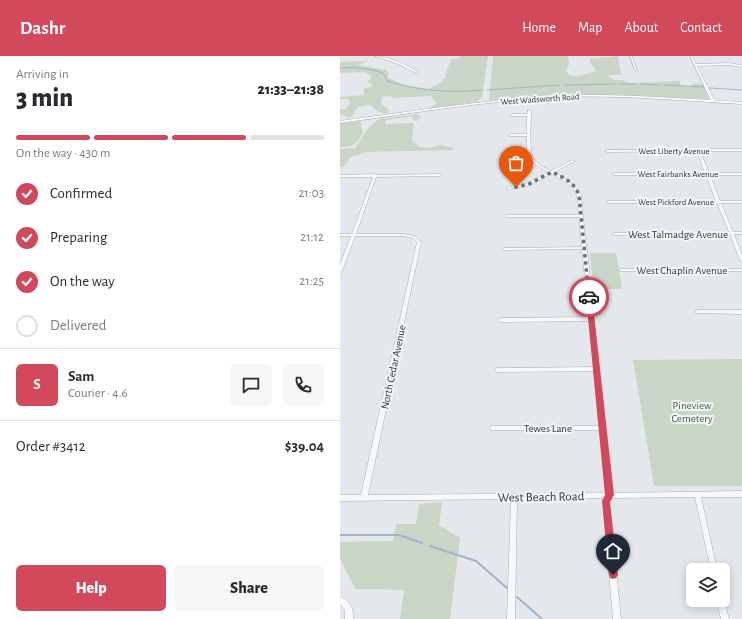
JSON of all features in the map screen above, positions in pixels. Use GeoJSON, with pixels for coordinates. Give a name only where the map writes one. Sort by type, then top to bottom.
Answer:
{"type":"FeatureCollection","features":[{"type":"Feature","properties":{"kind":"main road","name":"West Wadsworth Road"},"geometry":{"type":"LineString","coordinates":[[340,122],[543,97],[595,96],[742,103]]}},
{"type":"Feature","properties":{"kind":"street"},"geometry":{"type":"LineString","coordinates":[[376,56],[399,63],[417,72]]}},
{"type":"Feature","properties":{"kind":"street"},"geometry":{"type":"LineString","coordinates":[[631,56],[636,70]]}},
{"type":"Feature","properties":{"kind":"street"},"geometry":{"type":"LineString","coordinates":[[691,56],[713,101]]}},
{"type":"Feature","properties":{"kind":"street"},"geometry":{"type":"LineString","coordinates":[[695,65],[728,64],[742,66]]}},
{"type":"Feature","properties":{"kind":"street"},"geometry":{"type":"LineString","coordinates":[[512,115],[529,113],[529,155],[533,161],[570,182],[577,189],[579,195],[610,495],[606,501],[618,619]]}},
{"type":"Feature","properties":{"kind":"street"},"geometry":{"type":"LineString","coordinates":[[510,135],[529,135]]}},
{"type":"Feature","properties":{"kind":"street"},"geometry":{"type":"LineString","coordinates":[[698,150],[742,260]]}},
{"type":"Feature","properties":{"kind":"street","name":"West Liberty Avenue"},"geometry":{"type":"LineString","coordinates":[[607,151],[742,150]]}},
{"type":"Feature","properties":{"kind":"street"},"geometry":{"type":"LineString","coordinates":[[510,156],[529,155]]}},
{"type":"Feature","properties":{"kind":"street"},"geometry":{"type":"LineString","coordinates":[[508,188],[529,184],[573,162]]}},
{"type":"Feature","properties":{"kind":"street","name":"West Fairbanks Avenue"},"geometry":{"type":"LineString","coordinates":[[614,174],[742,174]]}},
{"type":"Feature","properties":{"kind":"street"},"geometry":{"type":"LineString","coordinates":[[340,271],[375,175]]}},
{"type":"Feature","properties":{"kind":"street"},"geometry":{"type":"LineString","coordinates":[[340,176],[440,175]]}},
{"type":"Feature","properties":{"kind":"street","name":"West Pickford Avenue"},"geometry":{"type":"LineString","coordinates":[[609,202],[742,202]]}},
{"type":"Feature","properties":{"kind":"street"},"geometry":{"type":"LineString","coordinates":[[506,216],[581,216]]}},
{"type":"Feature","properties":{"kind":"street","name":"West Talmadge Avenue"},"geometry":{"type":"LineString","coordinates":[[614,234],[742,233]]}},
{"type":"Feature","properties":{"kind":"street"},"geometry":{"type":"LineString","coordinates":[[340,235],[353,235]]}},
{"type":"Feature","properties":{"kind":"street","name":"North Cedar Avenue"},"geometry":{"type":"LineString","coordinates":[[353,235],[404,235],[416,238],[419,242],[364,497]]}},
{"type":"Feature","properties":{"kind":"street"},"geometry":{"type":"LineString","coordinates":[[504,249],[585,248]]}},
{"type":"Feature","properties":{"kind":"street","name":"West Chaplin Avenue"},"geometry":{"type":"LineString","coordinates":[[621,270],[742,270]]}},
{"type":"Feature","properties":{"kind":"street"},"geometry":{"type":"LineString","coordinates":[[698,312],[742,312]]}},
{"type":"Feature","properties":{"kind":"street"},"geometry":{"type":"LineString","coordinates":[[500,320],[591,319]]}},
{"type":"Feature","properties":{"kind":"street"},"geometry":{"type":"LineString","coordinates":[[497,370],[597,369]]}},
{"type":"Feature","properties":{"kind":"street","name":"Tewes Lane"},"geometry":{"type":"LineString","coordinates":[[494,428],[603,428]]}},
{"type":"Feature","properties":{"kind":"street"},"geometry":{"type":"LineString","coordinates":[[697,494],[712,563]]}},
{"type":"Feature","properties":{"kind":"street","name":"West Beach Road"},"geometry":{"type":"LineString","coordinates":[[340,498],[742,494]]}},
{"type":"Feature","properties":{"kind":"street"},"geometry":{"type":"LineString","coordinates":[[511,619],[514,496]]}},
{"type":"Feature","properties":{"kind":"street"},"geometry":{"type":"LineString","coordinates":[[340,600],[347,604],[350,611],[349,619]]}},
{"type":"Feature","properties":{"kind":"street"},"geometry":{"type":"LineString","coordinates":[[721,607],[724,619]]}},
{"type":"Feature","properties":{"kind":"green space"},"geometry":{"type":"Polygon","coordinates":[[[457,56],[488,56],[482,97],[478,101],[433,109],[429,107],[437,104],[431,96],[395,98],[390,96],[382,97],[381,104],[389,110],[387,114],[377,111],[370,105],[357,107],[351,118],[340,114],[340,109],[346,109],[350,103],[349,99],[340,99],[340,97],[364,95],[364,89],[373,86],[368,82],[372,76],[364,72],[340,73],[340,62],[368,61],[358,65],[386,70],[389,73],[387,77],[404,85],[429,89],[442,82],[451,59],[461,58],[457,56]]]}},
{"type":"Feature","properties":{"kind":"green space"},"geometry":{"type":"Polygon","coordinates":[[[493,56],[568,56],[569,64],[566,72],[570,76],[580,76],[596,71],[590,62],[590,59],[618,56],[621,75],[607,75],[614,80],[622,80],[629,83],[680,81],[680,85],[689,87],[695,83],[703,85],[708,99],[581,94],[489,100],[493,56]]]}},
{"type":"Feature","properties":{"kind":"green space"},"geometry":{"type":"Polygon","coordinates":[[[417,114],[421,117],[417,121],[413,120],[412,116],[386,120],[385,124],[414,123],[412,140],[419,147],[431,148],[439,145],[454,148],[453,150],[367,152],[351,157],[343,167],[340,167],[340,149],[355,148],[369,127],[379,119],[417,114]]]}},
{"type":"Feature","properties":{"kind":"green space"},"geometry":{"type":"Polygon","coordinates":[[[360,121],[363,133],[358,140],[354,144],[340,147],[340,123],[360,121]]]}},
{"type":"Feature","properties":{"kind":"green space"},"geometry":{"type":"Polygon","coordinates":[[[590,253],[616,253],[622,289],[593,289],[590,253]]]}},
{"type":"Feature","properties":{"kind":"green space","name":"Pineview Cemetery"},"geometry":{"type":"Polygon","coordinates":[[[742,359],[742,486],[654,486],[633,360],[742,359]]]}},
{"type":"Feature","properties":{"kind":"green space"},"geometry":{"type":"Polygon","coordinates":[[[442,502],[439,525],[460,538],[450,619],[400,619],[404,590],[355,589],[340,559],[340,542],[393,541],[396,524],[416,524],[419,504],[442,502]]]}},
{"type":"Feature","properties":{"kind":"waterway"},"geometry":{"type":"LineString","coordinates":[[340,68],[372,70],[383,73],[387,81],[423,89],[447,91],[483,90]]}},
{"type":"Feature","properties":{"kind":"waterway"},"geometry":{"type":"LineString","coordinates":[[564,85],[615,84]]}},
{"type":"Feature","properties":{"kind":"waterway"},"geometry":{"type":"LineString","coordinates":[[620,84],[635,84]]}},
{"type":"Feature","properties":{"kind":"waterway"},"geometry":{"type":"LineString","coordinates":[[640,84],[659,85]]}},
{"type":"Feature","properties":{"kind":"waterway"},"geometry":{"type":"LineString","coordinates":[[487,90],[559,85]]}},
{"type":"Feature","properties":{"kind":"waterway"},"geometry":{"type":"LineString","coordinates":[[664,85],[704,87]]}},
{"type":"Feature","properties":{"kind":"waterway"},"geometry":{"type":"LineString","coordinates":[[709,88],[742,90]]}},
{"type":"Feature","properties":{"kind":"waterway"},"geometry":{"type":"LineString","coordinates":[[340,535],[399,535],[422,543]]}},
{"type":"Feature","properties":{"kind":"waterway"},"geometry":{"type":"LineString","coordinates":[[430,546],[476,561],[507,588]]}},
{"type":"Feature","properties":{"kind":"waterway"},"geometry":{"type":"LineString","coordinates":[[517,597],[542,619]]}},
{"type":"Feature","properties":{"kind":"way so far"},"geometry":{"type":"LineString","coordinates":[[516,187],[529,184],[552,172],[570,182],[577,189],[579,195],[589,297]]}},
{"type":"Feature","properties":{"kind":"route"},"geometry":{"type":"LineString","coordinates":[[589,297],[610,495],[606,501],[613,575]]}}]}
